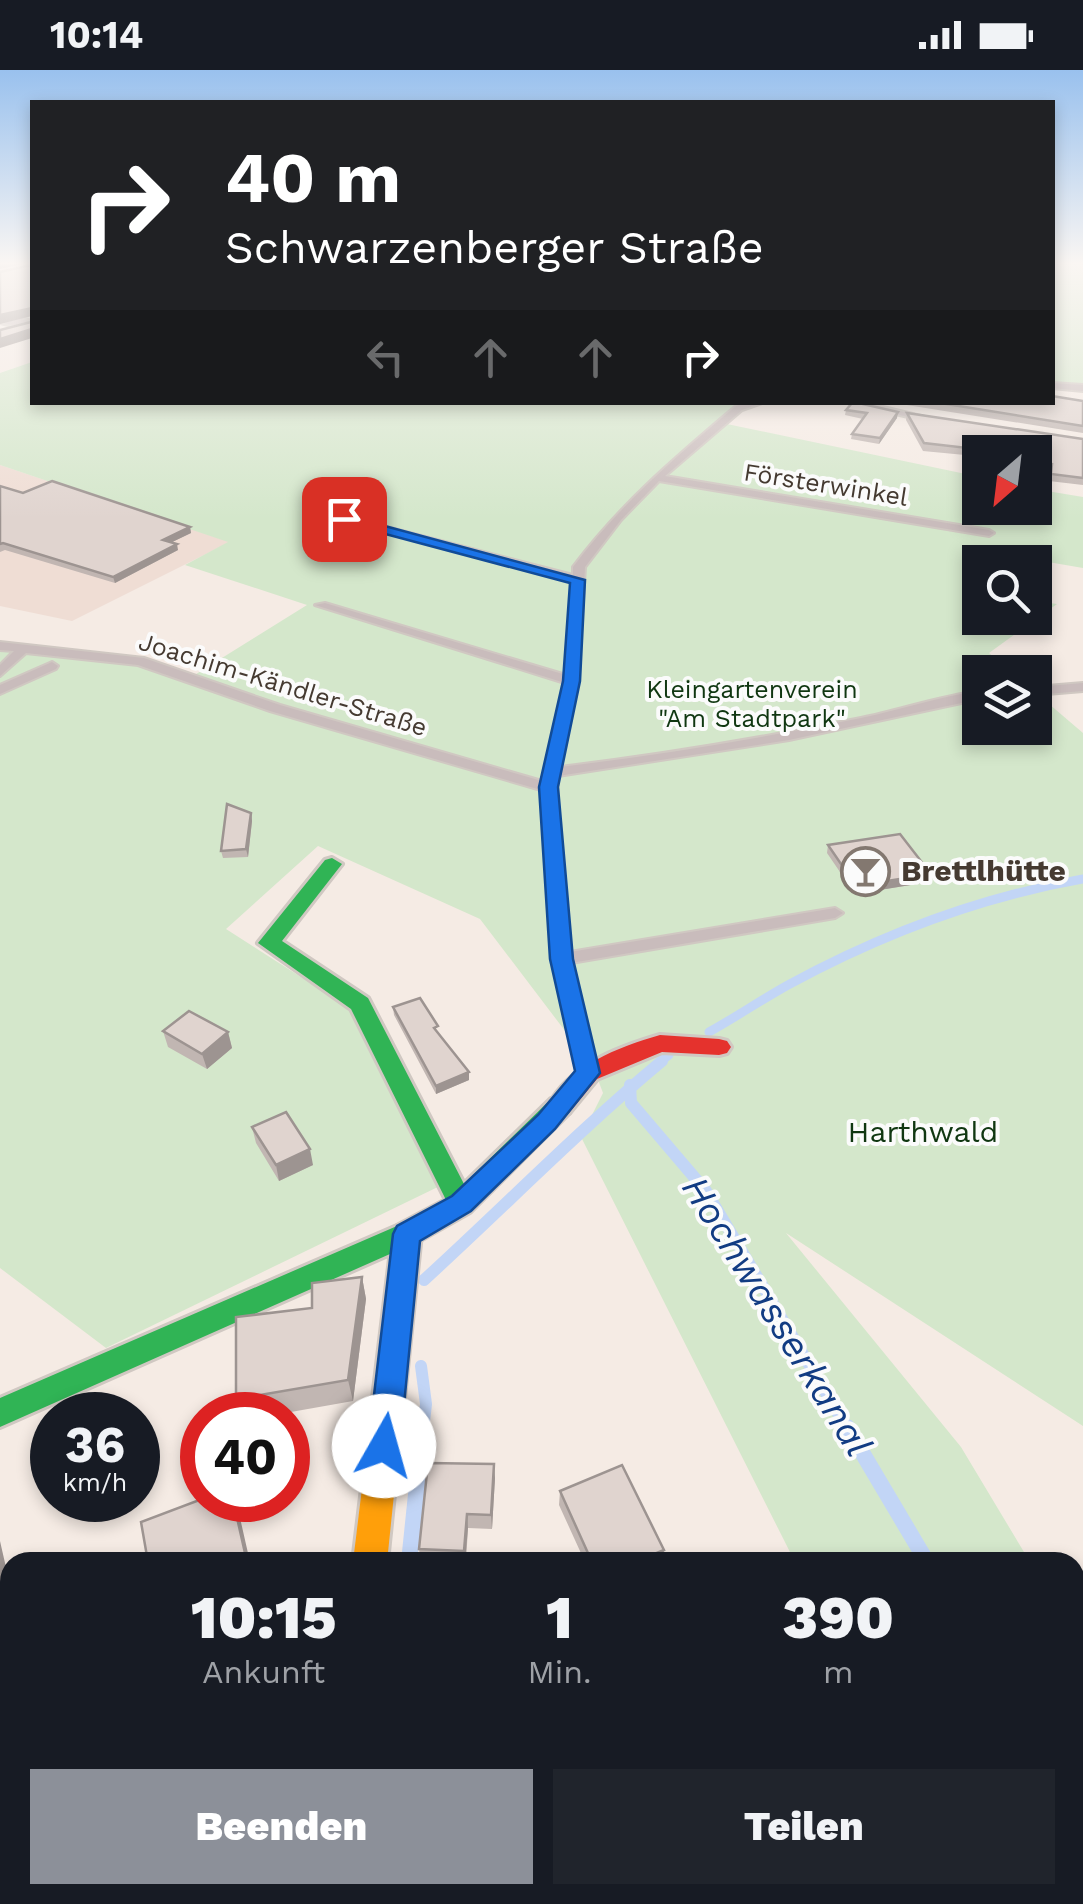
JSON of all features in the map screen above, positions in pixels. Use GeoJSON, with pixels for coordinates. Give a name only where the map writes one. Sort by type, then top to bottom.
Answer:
{"type":"FeatureCollection","features":[{"type":"Feature","properties":{"kind":"street"},"geometry":{"type":"LineString","coordinates":[[332,864],[270,943],[360,1004],[462,1204]]}},
{"type":"Feature","properties":{"kind":"street"},"geometry":{"type":"LineString","coordinates":[[0,1412],[407,1234],[462,1204],[546,1122],[588,1073],[660,1044],[720,1047]]}},
{"type":"Feature","properties":{"kind":"street"},"geometry":{"type":"LineString","coordinates":[[371,1552],[407,1234]]}},
{"type":"Feature","properties":{"kind":"lane"},"geometry":{"type":"LineString","coordinates":[[1055,385],[1083,388]]}},
{"type":"Feature","properties":{"kind":"lane","name":"Försterwinkel"},"geometry":{"type":"LineString","coordinates":[[588,1073],[562,959],[549,780],[572,681],[578,568],[617,518],[657,478],[739,408],[750,405]]}},
{"type":"Feature","properties":{"kind":"lane"},"geometry":{"type":"LineString","coordinates":[[863,405],[946,421]]}},
{"type":"Feature","properties":{"kind":"lane","name":"Försterwinkel"},"geometry":{"type":"LineString","coordinates":[[657,478],[988,533]]}},
{"type":"Feature","properties":{"kind":"lane"},"geometry":{"type":"LineString","coordinates":[[344,519],[577,580]]}},
{"type":"Feature","properties":{"kind":"lane"},"geometry":{"type":"LineString","coordinates":[[321,605],[572,681]]}},
{"type":"Feature","properties":{"kind":"lane","name":"Joachim-Kändler-Straße"},"geometry":{"type":"LineString","coordinates":[[0,646],[140,661],[275,708],[549,780]]}},
{"type":"Feature","properties":{"kind":"lane"},"geometry":{"type":"LineString","coordinates":[[0,672],[19,655],[21,648]]}},
{"type":"Feature","properties":{"kind":"lane"},"geometry":{"type":"LineString","coordinates":[[0,690],[52,666]]}},
{"type":"Feature","properties":{"kind":"lane"},"geometry":{"type":"LineString","coordinates":[[1052,690],[1083,687]]}},
{"type":"Feature","properties":{"kind":"lane"},"geometry":{"type":"LineString","coordinates":[[549,780],[871,721],[962,697]]}},
{"type":"Feature","properties":{"kind":"lane"},"geometry":{"type":"LineString","coordinates":[[562,959],[835,913]]}},
{"type":"Feature","properties":{"kind":"shaded area"},"geometry":{"type":"Polygon","coordinates":[[[0,465],[230,542],[72,621],[0,606],[0,465]]]}},
{"type":"Feature","properties":{"kind":"green space"},"geometry":{"type":"Polygon","coordinates":[[[1055,349],[1083,349],[1083,388],[1055,385],[1055,349]]]}},
{"type":"Feature","properties":{"kind":"green space"},"geometry":{"type":"Polygon","coordinates":[[[30,363],[30,405],[752,405],[739,408],[722,423],[962,473],[962,525],[1052,525],[1052,492],[1083,497],[1083,568],[1052,563],[1052,545],[962,545],[962,635],[1014,635],[989,653],[991,655],[962,655],[962,745],[1052,745],[1052,707],[1083,733],[1083,1426],[786,1233],[961,1447],[1024,1552],[790,1552],[581,1137],[603,1093],[594,1069],[480,919],[318,846],[226,929],[351,1009],[444,1184],[106,1348],[0,1268],[0,646],[140,661],[193,676],[307,605],[185,565],[228,542],[0,465],[0,373],[30,363]]]}},
{"type":"Feature","properties":{"kind":"building"},"geometry":{"type":"Polygon","coordinates":[[[1055,396],[1083,401],[1083,426],[953,405],[1055,405],[1055,396]]]}},
{"type":"Feature","properties":{"kind":"building"},"geometry":{"type":"Polygon","coordinates":[[[850,405],[866,405],[898,412],[880,438],[852,434],[867,413],[846,410],[850,405]]]}},
{"type":"Feature","properties":{"kind":"building"},"geometry":{"type":"Polygon","coordinates":[[[907,413],[1083,439],[1083,478],[1052,474],[1052,435],[962,435],[962,447],[924,443],[907,413]]]}},
{"type":"Feature","properties":{"kind":"building"},"geometry":{"type":"Polygon","coordinates":[[[52,481],[190,527],[163,540],[177,544],[113,577],[0,544],[0,486],[23,493],[52,481]]]}},
{"type":"Feature","properties":{"kind":"building"},"geometry":{"type":"Polygon","coordinates":[[[227,804],[251,813],[246,849],[221,851],[227,804]]]}},
{"type":"Feature","properties":{"kind":"building"},"geometry":{"type":"Polygon","coordinates":[[[900,834],[931,874],[856,886],[828,845],[900,834]]]}},
{"type":"Feature","properties":{"kind":"building"},"geometry":{"type":"Polygon","coordinates":[[[420,998],[438,1026],[434,1028],[469,1072],[436,1086],[393,1007],[420,998]]]}},
{"type":"Feature","properties":{"kind":"building"},"geometry":{"type":"Polygon","coordinates":[[[189,1011],[228,1032],[202,1054],[163,1031],[189,1011]]]}},
{"type":"Feature","properties":{"kind":"building"},"geometry":{"type":"Polygon","coordinates":[[[286,1112],[310,1149],[276,1165],[252,1127],[286,1112]]]}},
{"type":"Feature","properties":{"kind":"building"},"geometry":{"type":"Polygon","coordinates":[[[362,1277],[348,1380],[277,1392],[236,1392],[236,1317],[312,1308],[312,1283],[362,1277]]]}},
{"type":"Feature","properties":{"kind":"building"},"geometry":{"type":"Polygon","coordinates":[[[428,1463],[494,1464],[491,1515],[467,1514],[464,1551],[419,1549],[428,1463]]]}},
{"type":"Feature","properties":{"kind":"building"},"geometry":{"type":"Polygon","coordinates":[[[622,1465],[664,1550],[587,1552],[560,1491],[622,1465]]]}},
{"type":"Feature","properties":{"kind":"building"},"geometry":{"type":"Polygon","coordinates":[[[180,1507],[180,1522],[238,1522],[245,1552],[146,1552],[141,1522],[160,1522],[160,1515],[180,1507]]]}},
{"type":"Feature","properties":{"kind":"waterway"},"geometry":{"type":"LineString","coordinates":[[709,1032],[788,985],[895,934],[1006,896],[1083,879]]}},
{"type":"Feature","properties":{"kind":"waterway"},"geometry":{"type":"LineString","coordinates":[[659,1063],[669,1055]]}},
{"type":"Feature","properties":{"kind":"waterway"},"geometry":{"type":"LineString","coordinates":[[630,1088],[662,1061]]}},
{"type":"Feature","properties":{"kind":"waterway"},"geometry":{"type":"LineString","coordinates":[[424,1280],[630,1088]]}},
{"type":"Feature","properties":{"kind":"waterway","name":"Hochwasserkanal"},"geometry":{"type":"LineString","coordinates":[[630,1088],[631,1103],[706,1191],[848,1430]]}},
{"type":"Feature","properties":{"kind":"waterway"},"geometry":{"type":"LineString","coordinates":[[421,1366],[426,1404],[423,1430]]}},
{"type":"Feature","properties":{"kind":"waterway"},"geometry":{"type":"LineString","coordinates":[[410,1552],[423,1427]]}},
{"type":"Feature","properties":{"kind":"waterway","name":"Hochwasserkanal"},"geometry":{"type":"LineString","coordinates":[[847,1427],[921,1552]]}},
{"type":"Feature","properties":{"kind":"traffic: fast"},"geometry":{"type":"LineString","coordinates":[[332,864],[269,943],[360,1004],[461,1204]]}},
{"type":"Feature","properties":{"kind":"traffic: fast"},"geometry":{"type":"LineString","coordinates":[[0,1413],[407,1234],[461,1204],[560,1106]]}},
{"type":"Feature","properties":{"kind":"traffic: slow"},"geometry":{"type":"LineString","coordinates":[[371,1552],[407,1234]]}},
{"type":"Feature","properties":{"kind":"traffic: jam"},"geometry":{"type":"LineString","coordinates":[[560,1106],[588,1073],[660,1043],[719,1047]]}},
{"type":"Feature","properties":{"kind":"place","name":"Brettlhütte"},"geometry":{"type":"Point","coordinates":[866,871]}},
{"type":"Feature","properties":{"kind":"route"},"geometry":{"type":"LineString","coordinates":[[344,519],[577,580],[572,681],[548,787],[562,959],[588,1073],[546,1122],[462,1204],[407,1234],[384,1446]]}},
{"type":"Feature","properties":{"kind":"park label","name":"Kleingartenverein \"Am Stadtpark\""},"geometry":{"type":"Point","coordinates":[752,704]}},
{"type":"Feature","properties":{"kind":"park label","name":"Harthwald"},"geometry":{"type":"Point","coordinates":[923,1132]}}]}
